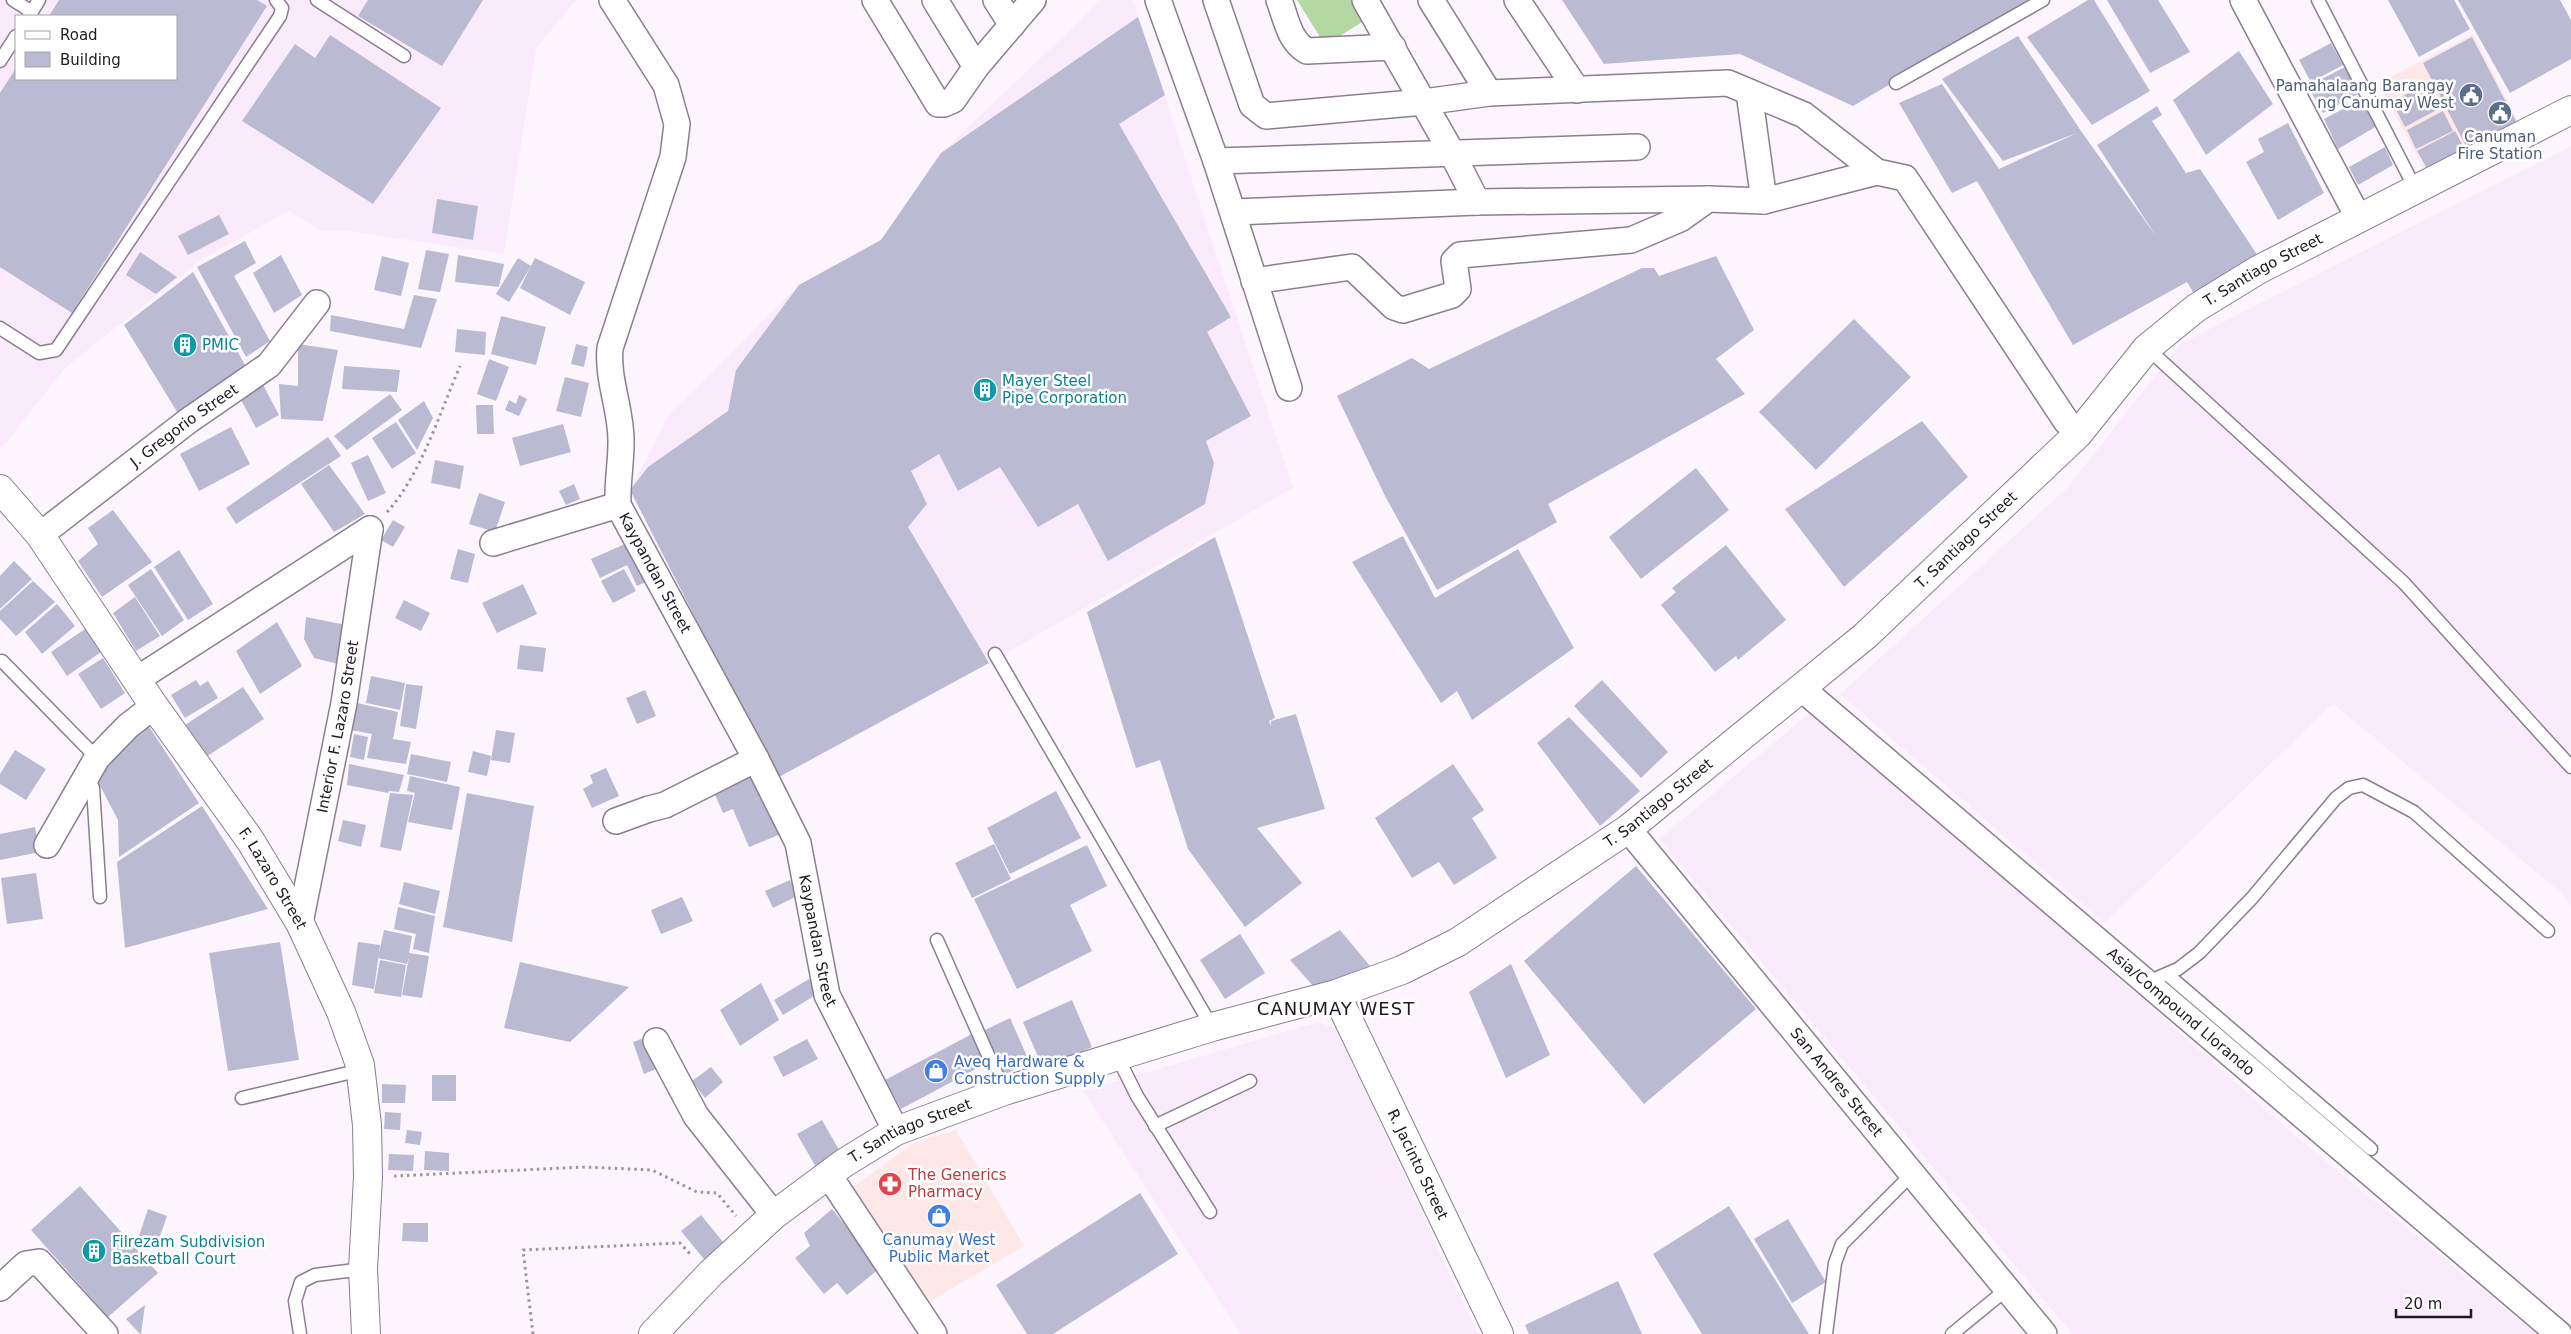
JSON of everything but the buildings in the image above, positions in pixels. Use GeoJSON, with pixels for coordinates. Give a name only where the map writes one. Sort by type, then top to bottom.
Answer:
{"type":"FeatureCollection","features":[{"type":"Feature","properties":{"kind":"main road","name":"T. Santiago Street"},"geometry":{"type":"LineString","coordinates":[[653,1334],[711,1273],[774,1215],[828,1174],[896,1131],[1004,1091],[1212,1027],[1336,994],[1402,970],[1458,942],[1628,829],[1865,636],[2078,434],[2147,348],[2196,308],[2226,289],[2358,217],[2416,190],[2571,110]]}},
{"type":"Feature","properties":{"kind":"main road","name":"F. Lazaro Street"},"geometry":{"type":"LineString","coordinates":[[0,489],[40,535],[136,680],[250,840],[300,923],[341,1012],[361,1070],[368,1125],[364,1269],[366,1334]]}},
{"type":"Feature","properties":{"kind":"main road","name":"R. Jacinto Street"},"geometry":{"type":"LineString","coordinates":[[1336,994],[1500,1334]]}},
{"type":"Feature","properties":{"kind":"street","name":"Kaypandan Street"},"geometry":{"type":"LineString","coordinates":[[612,0],[666,85],[677,124],[673,157],[610,348],[609,373],[621,443],[617,484],[618,505],[756,760],[798,843],[827,995],[896,1131]]}},
{"type":"Feature","properties":{"kind":"street"},"geometry":{"type":"LineString","coordinates":[[875,0],[938,104],[944,104],[953,100],[976,67],[1033,0]]}},
{"type":"Feature","properties":{"kind":"street"},"geometry":{"type":"LineString","coordinates":[[935,0],[976,67]]}},
{"type":"Feature","properties":{"kind":"street"},"geometry":{"type":"LineString","coordinates":[[996,0],[1012,25]]}},
{"type":"Feature","properties":{"kind":"street"},"geometry":{"type":"LineString","coordinates":[[1158,0],[1216,161],[1289,388]]}},
{"type":"Feature","properties":{"kind":"street"},"geometry":{"type":"LineString","coordinates":[[1216,0],[1252,105],[1266,116],[1424,102],[1489,93],[1728,83],[1804,115],[1877,172],[1905,178],[2066,421],[2078,434]]}},
{"type":"Feature","properties":{"kind":"street"},"geometry":{"type":"LineString","coordinates":[[1279,0],[1293,39],[1299,46],[1307,50],[1393,47]]}},
{"type":"Feature","properties":{"kind":"street"},"geometry":{"type":"LineString","coordinates":[[1365,0],[1424,102],[1477,202]]}},
{"type":"Feature","properties":{"kind":"street"},"geometry":{"type":"LineString","coordinates":[[1431,0],[1489,93]]}},
{"type":"Feature","properties":{"kind":"street"},"geometry":{"type":"LineString","coordinates":[[1517,0],[1577,90]]}},
{"type":"Feature","properties":{"kind":"street"},"geometry":{"type":"LineString","coordinates":[[2242,0],[2358,217]]}},
{"type":"Feature","properties":{"kind":"street"},"geometry":{"type":"LineString","coordinates":[[1749,92],[1764,201]]}},
{"type":"Feature","properties":{"kind":"street"},"geometry":{"type":"LineString","coordinates":[[1216,161],[1637,147]]}},
{"type":"Feature","properties":{"kind":"street"},"geometry":{"type":"LineString","coordinates":[[1233,212],[1477,202],[1708,199],[1764,201],[1877,172]]}},
{"type":"Feature","properties":{"kind":"street"},"geometry":{"type":"LineString","coordinates":[[1254,280],[1352,266],[1394,307],[1403,310],[1452,295],[1458,289],[1454,261],[1460,256],[1631,240],[1680,219],[1708,199]]}},
{"type":"Feature","properties":{"kind":"street","name":"J. Gregorio Street"},"geometry":{"type":"LineString","coordinates":[[40,535],[188,421],[269,365],[317,303]]}},
{"type":"Feature","properties":{"kind":"street"},"geometry":{"type":"LineString","coordinates":[[493,543],[618,505]]}},
{"type":"Feature","properties":{"kind":"street"},"geometry":{"type":"LineString","coordinates":[[136,680],[370,529]]}},
{"type":"Feature","properties":{"kind":"street","name":"Interior F. Lazaro Street"},"geometry":{"type":"LineString","coordinates":[[300,923],[344,703],[370,529]]}},
{"type":"Feature","properties":{"kind":"street","name":"Asia/Compound Llorando"},"geometry":{"type":"LineString","coordinates":[[1801,688],[2158,980],[2560,1334]]}},
{"type":"Feature","properties":{"kind":"street"},"geometry":{"type":"LineString","coordinates":[[46,845],[92,766],[128,726],[154,706]]}},
{"type":"Feature","properties":{"kind":"street"},"geometry":{"type":"LineString","coordinates":[[616,821],[648,809],[665,806],[756,760]]}},
{"type":"Feature","properties":{"kind":"street","name":"San Andres Street"},"geometry":{"type":"LineString","coordinates":[[1628,829],[2044,1334]]}},
{"type":"Feature","properties":{"kind":"street"},"geometry":{"type":"LineString","coordinates":[[656,1041],[696,1116],[774,1215]]}},
{"type":"Feature","properties":{"kind":"street"},"geometry":{"type":"LineString","coordinates":[[828,1174],[934,1334]]}},
{"type":"Feature","properties":{"kind":"street"},"geometry":{"type":"LineString","coordinates":[[0,1288],[26,1264],[39,1262],[47,1268],[105,1334]]}},
{"type":"Feature","properties":{"kind":"lane"},"geometry":{"type":"LineString","coordinates":[[12,0],[30,14],[39,0]]}},
{"type":"Feature","properties":{"kind":"lane"},"geometry":{"type":"LineString","coordinates":[[0,328],[39,353],[56,350],[280,16],[282,8],[276,0]]}},
{"type":"Feature","properties":{"kind":"lane"},"geometry":{"type":"LineString","coordinates":[[317,0],[404,56]]}},
{"type":"Feature","properties":{"kind":"lane"},"geometry":{"type":"LineString","coordinates":[[1896,83],[2043,0]]}},
{"type":"Feature","properties":{"kind":"lane"},"geometry":{"type":"LineString","coordinates":[[2318,0],[2416,190]]}},
{"type":"Feature","properties":{"kind":"lane"},"geometry":{"type":"LineString","coordinates":[[0,61],[15,38]]}},
{"type":"Feature","properties":{"kind":"lane"},"geometry":{"type":"LineString","coordinates":[[2147,348],[2404,583],[2571,767]]}},
{"type":"Feature","properties":{"kind":"lane"},"geometry":{"type":"LineString","coordinates":[[995,654],[1212,1027]]}},
{"type":"Feature","properties":{"kind":"lane"},"geometry":{"type":"LineString","coordinates":[[2,661],[92,766],[100,898]]}},
{"type":"Feature","properties":{"kind":"lane"},"geometry":{"type":"LineString","coordinates":[[2371,1149],[2158,980],[2199,953],[2252,898],[2336,798],[2349,788],[2363,785],[2414,812],[2548,931]]}},
{"type":"Feature","properties":{"kind":"lane"},"geometry":{"type":"LineString","coordinates":[[937,940],[1004,1091]]}},
{"type":"Feature","properties":{"kind":"lane"},"geometry":{"type":"LineString","coordinates":[[1117,1056],[1155,1126],[1210,1212]]}},
{"type":"Feature","properties":{"kind":"lane"},"geometry":{"type":"LineString","coordinates":[[242,1098],[361,1070]]}},
{"type":"Feature","properties":{"kind":"lane"},"geometry":{"type":"LineString","coordinates":[[1155,1126],[1250,1081]]}},
{"type":"Feature","properties":{"kind":"lane"},"geometry":{"type":"LineString","coordinates":[[1826,1334],[1835,1263],[1842,1244],[1912,1174]]}},
{"type":"Feature","properties":{"kind":"lane"},"geometry":{"type":"LineString","coordinates":[[300,1334],[295,1301],[301,1282],[315,1275],[364,1269]]}},
{"type":"Feature","properties":{"kind":"lane"},"geometry":{"type":"LineString","coordinates":[[1952,1334],[2007,1289]]}},
{"type":"Feature","properties":{"kind":"path"},"geometry":{"type":"LineString","coordinates":[[370,529],[396,501],[416,466],[460,366]]}},
{"type":"Feature","properties":{"kind":"path"},"geometry":{"type":"LineString","coordinates":[[368,1177],[585,1168],[652,1170],[697,1192],[717,1192],[753,1236]]}},
{"type":"Feature","properties":{"kind":"path"},"geometry":{"type":"LineString","coordinates":[[533,1334],[524,1250],[680,1243],[711,1273]]}},
{"type":"Feature","properties":{"kind":"shaded area"},"geometry":{"type":"Polygon","coordinates":[[[0,0],[576,0],[536,49],[504,254],[340,230],[321,231],[289,211],[201,260],[65,368],[2,448],[0,447],[0,0]]]}},
{"type":"Feature","properties":{"kind":"shaded area","name":"Mayer Steel Pipe Corporation"},"geometry":{"type":"Polygon","coordinates":[[[1101,0],[1133,0],[1293,488],[989,663],[777,778],[630,490],[669,414],[799,285],[881,240],[941,153],[1101,0]]]}},
{"type":"Feature","properties":{"kind":"shaded area"},"geometry":{"type":"Polygon","coordinates":[[[2473,34],[2522,128],[2428,177],[2379,83],[2473,34]]]}},
{"type":"Feature","properties":{"kind":"shaded area"},"geometry":{"type":"Polygon","coordinates":[[[2571,146],[2571,905],[2559,891],[2333,704],[2105,923],[1840,694],[2067,488],[2180,344],[2571,146]]]}},
{"type":"Feature","properties":{"kind":"shaded area"},"geometry":{"type":"Polygon","coordinates":[[[1811,712],[2065,931],[2298,1138],[2536,1334],[2072,1334],[1659,839],[1811,712]]]}},
{"type":"Feature","properties":{"kind":"shaded area"},"geometry":{"type":"Polygon","coordinates":[[[1318,1022],[1336,1029],[1478,1334],[1241,1334],[1083,1091],[1318,1022]]]}},
{"type":"Feature","properties":{"kind":"shaded area","name":"Canumay West Public Market"},"geometry":{"type":"Polygon","coordinates":[[[956,1130],[1024,1246],[929,1302],[853,1187],[914,1143],[956,1130]]]}},
{"type":"Feature","properties":{"kind":"green space"},"geometry":{"type":"Polygon","coordinates":[[[1297,0],[1351,0],[1364,21],[1325,45],[1297,0]]]}},
{"type":"Feature","properties":{"kind":"place","name":"Pamahalaang Barangay ng Canumay West"},"geometry":{"type":"Point","coordinates":[2471,95]}},
{"type":"Feature","properties":{"kind":"place","name":"Canuman Fire Station"},"geometry":{"type":"Point","coordinates":[2500,113]}},
{"type":"Feature","properties":{"kind":"place","name":"PMIC"},"geometry":{"type":"Point","coordinates":[185,345]}},
{"type":"Feature","properties":{"kind":"place","name":"Mayer Steel Pipe Corporation"},"geometry":{"type":"Point","coordinates":[985,390]}},
{"type":"Feature","properties":{"kind":"place","name":"Aveq Hardware & Construction Supply"},"geometry":{"type":"Point","coordinates":[936,1071]}},
{"type":"Feature","properties":{"kind":"place","name":"The Generics Pharmacy"},"geometry":{"type":"Point","coordinates":[890,1184]}},
{"type":"Feature","properties":{"kind":"place","name":"Canumay West Public Market"},"geometry":{"type":"Point","coordinates":[939,1216]}},
{"type":"Feature","properties":{"kind":"place","name":"Filrezam Subdivision Basketball Court"},"geometry":{"type":"Point","coordinates":[94,1251]}},
{"type":"Feature","properties":{"kind":"district","name":"CANUMAY WEST"},"geometry":{"type":"Point","coordinates":[1336,1008]}}]}
